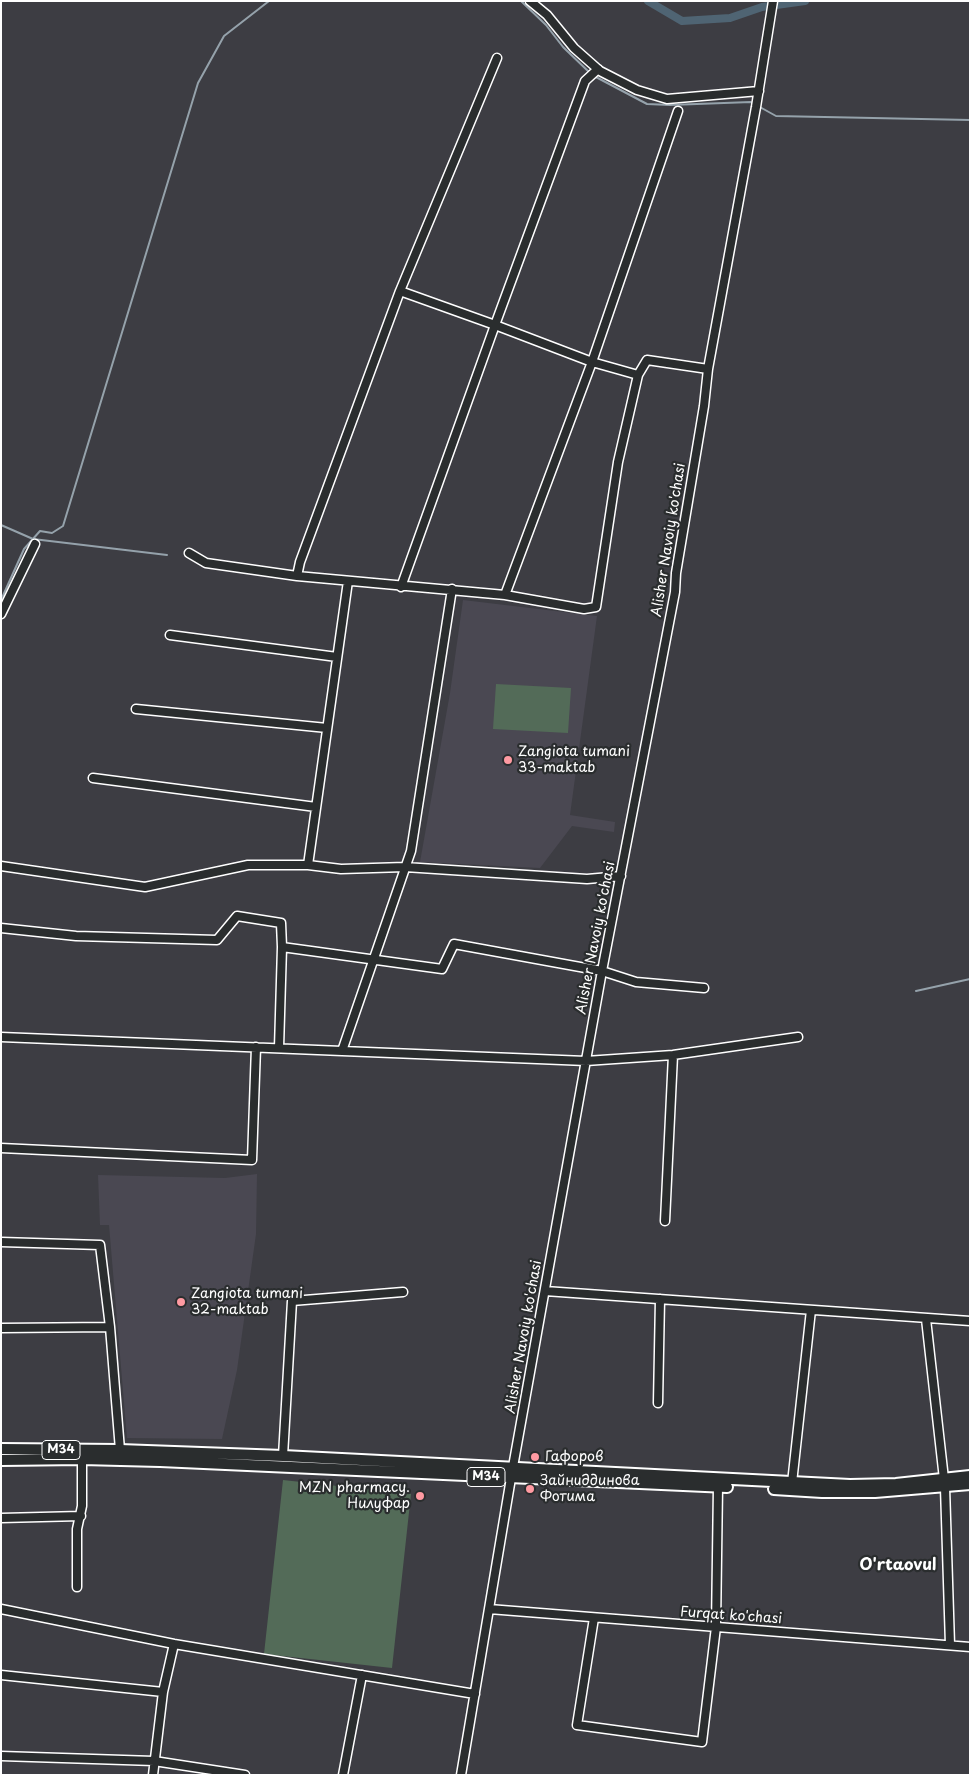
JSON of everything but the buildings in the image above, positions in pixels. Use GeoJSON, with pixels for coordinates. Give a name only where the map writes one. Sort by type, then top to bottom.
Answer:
{"type":"FeatureCollection","features":[{"type":"Feature","properties":{"kind":"main road","name":"M34"},"geometry":{"type":"LineString","coordinates":[[1,1449],[120,1450],[283,1456],[512,1474],[851,1493],[897,1491],[944,1483],[970,1476]]}},
{"type":"Feature","properties":{"kind":"main road","name":"M34"},"geometry":{"type":"LineString","coordinates":[[1,1460],[82,1459],[160,1461],[873,1485],[970,1484]]}},
{"type":"Feature","properties":{"kind":"street"},"geometry":{"type":"LineString","coordinates":[[530,1],[546,14],[574,48],[598,68],[637,90],[667,99],[759,91]]}},
{"type":"Feature","properties":{"kind":"street","name":"Alisher Navoiy ko'chasi"},"geometry":{"type":"LineString","coordinates":[[461,1775],[512,1474],[602,971],[674,592],[704,406],[708,369],[759,91],[773,1]]}},
{"type":"Feature","properties":{"kind":"street"},"geometry":{"type":"LineString","coordinates":[[297,576],[300,562],[400,291],[497,58]]}},
{"type":"Feature","properties":{"kind":"street"},"geometry":{"type":"LineString","coordinates":[[401,587],[495,324],[585,81],[598,68]]}},
{"type":"Feature","properties":{"kind":"street"},"geometry":{"type":"LineString","coordinates":[[505,595],[592,362],[678,111]]}},
{"type":"Feature","properties":{"kind":"street"},"geometry":{"type":"LineString","coordinates":[[400,291],[495,324],[592,362],[638,375]]}},
{"type":"Feature","properties":{"kind":"street"},"geometry":{"type":"LineString","coordinates":[[189,553],[206,563],[297,576],[505,595],[584,609],[596,607],[618,462],[638,375],[648,360],[708,369]]}},
{"type":"Feature","properties":{"kind":"street"},"geometry":{"type":"LineString","coordinates":[[1,614],[35,544]]}},
{"type":"Feature","properties":{"kind":"street"},"geometry":{"type":"LineString","coordinates":[[308,865],[348,581]]}},
{"type":"Feature","properties":{"kind":"street"},"geometry":{"type":"LineString","coordinates":[[342,1051],[411,851],[452,589]]}},
{"type":"Feature","properties":{"kind":"street"},"geometry":{"type":"LineString","coordinates":[[170,636],[337,657]]}},
{"type":"Feature","properties":{"kind":"street"},"geometry":{"type":"LineString","coordinates":[[136,709],[327,728]]}},
{"type":"Feature","properties":{"kind":"street"},"geometry":{"type":"LineString","coordinates":[[93,778],[316,807]]}},
{"type":"Feature","properties":{"kind":"street"},"geometry":{"type":"LineString","coordinates":[[1,866],[145,887],[248,865],[308,865],[341,869],[405,867],[587,879],[621,876]]}},
{"type":"Feature","properties":{"kind":"street"},"geometry":{"type":"LineString","coordinates":[[1,928],[76,936],[217,940],[237,916],[281,923],[280,1048]]}},
{"type":"Feature","properties":{"kind":"street"},"geometry":{"type":"LineString","coordinates":[[282,947],[442,969],[454,944],[602,971],[636,982],[704,988]]}},
{"type":"Feature","properties":{"kind":"street"},"geometry":{"type":"LineString","coordinates":[[1,1037],[586,1062],[673,1055],[798,1037]]}},
{"type":"Feature","properties":{"kind":"street"},"geometry":{"type":"LineString","coordinates":[[1,1148],[252,1160],[256,1047]]}},
{"type":"Feature","properties":{"kind":"street"},"geometry":{"type":"LineString","coordinates":[[665,1221],[673,1055]]}},
{"type":"Feature","properties":{"kind":"street"},"geometry":{"type":"LineString","coordinates":[[1,1242],[100,1245],[110,1327],[120,1450]]}},
{"type":"Feature","properties":{"kind":"street"},"geometry":{"type":"LineString","coordinates":[[545,1291],[970,1321]]}},
{"type":"Feature","properties":{"kind":"street"},"geometry":{"type":"LineString","coordinates":[[283,1456],[292,1302],[403,1292]]}},
{"type":"Feature","properties":{"kind":"street"},"geometry":{"type":"LineString","coordinates":[[658,1403],[660,1299]]}},
{"type":"Feature","properties":{"kind":"street"},"geometry":{"type":"LineString","coordinates":[[792,1482],[811,1310]]}},
{"type":"Feature","properties":{"kind":"street"},"geometry":{"type":"LineString","coordinates":[[926,1319],[944,1483],[950,1645]]}},
{"type":"Feature","properties":{"kind":"street"},"geometry":{"type":"LineString","coordinates":[[1,1328],[110,1327]]}},
{"type":"Feature","properties":{"kind":"street"},"geometry":{"type":"LineString","coordinates":[[77,1587],[82,1459]]}},
{"type":"Feature","properties":{"kind":"street"},"geometry":{"type":"LineString","coordinates":[[594,1618],[577,1725],[702,1742],[716,1627],[718,1486]]}},
{"type":"Feature","properties":{"kind":"street"},"geometry":{"type":"LineString","coordinates":[[1,1518],[81,1516]]}},
{"type":"Feature","properties":{"kind":"street"},"geometry":{"type":"LineString","coordinates":[[1,1609],[174,1644],[475,1694]]}},
{"type":"Feature","properties":{"kind":"street","name":"Furqat ko'chasi"},"geometry":{"type":"LineString","coordinates":[[490,1609],[970,1646]]}},
{"type":"Feature","properties":{"kind":"street"},"geometry":{"type":"LineString","coordinates":[[153,1775],[163,1692],[174,1644]]}},
{"type":"Feature","properties":{"kind":"street"},"geometry":{"type":"LineString","coordinates":[[1,1674],[163,1692]]}},
{"type":"Feature","properties":{"kind":"street"},"geometry":{"type":"LineString","coordinates":[[343,1775],[362,1675]]}},
{"type":"Feature","properties":{"kind":"street"},"geometry":{"type":"LineString","coordinates":[[1,1756],[154,1762],[244,1775]]}},
{"type":"Feature","properties":{"kind":"shaded area","name":"Zangiota tumani 33-maktab"},"geometry":{"type":"Polygon","coordinates":[[[463,600],[597,616],[570,815],[615,822],[614,832],[572,826],[540,868],[420,862],[450,693],[463,600]]]}},
{"type":"Feature","properties":{"kind":"shaded area","name":"Zangiota tumani 32-maktab"},"geometry":{"type":"Polygon","coordinates":[[[257,1174],[256,1234],[237,1370],[222,1439],[127,1438],[109,1225],[100,1225],[98,1175],[225,1178],[257,1174]]]}},
{"type":"Feature","properties":{"kind":"green space"},"geometry":{"type":"Polygon","coordinates":[[[496,684],[571,688],[568,733],[493,729],[496,684]]]}},
{"type":"Feature","properties":{"kind":"green space"},"geometry":{"type":"Polygon","coordinates":[[[283,1480],[411,1494],[392,1668],[264,1654],[283,1480]]]}},
{"type":"Feature","properties":{"kind":"waterway"},"geometry":{"type":"LineString","coordinates":[[1,600],[24,549],[40,531],[52,533],[63,526],[198,83],[224,36],[269,1]]}},
{"type":"Feature","properties":{"kind":"waterway"},"geometry":{"type":"LineString","coordinates":[[521,1],[546,25],[563,47],[590,73]]}},
{"type":"Feature","properties":{"kind":"waterway"},"geometry":{"type":"LineString","coordinates":[[648,1],[682,21],[730,18],[762,7],[805,1]]}},
{"type":"Feature","properties":{"kind":"waterway"},"geometry":{"type":"LineString","coordinates":[[594,76],[647,104],[751,102],[754,104]]}},
{"type":"Feature","properties":{"kind":"waterway"},"geometry":{"type":"LineString","coordinates":[[758,106],[776,116],[970,120]]}},
{"type":"Feature","properties":{"kind":"waterway"},"geometry":{"type":"LineString","coordinates":[[1,525],[33,539],[167,555]]}},
{"type":"Feature","properties":{"kind":"waterway"},"geometry":{"type":"LineString","coordinates":[[916,991],[970,979]]}},
{"type":"Feature","properties":{"kind":"place","name":"Zangiota tumani 33-maktab"},"geometry":{"type":"Point","coordinates":[508,760]}},
{"type":"Feature","properties":{"kind":"place","name":"Zangiota tumani 32-maktab"},"geometry":{"type":"Point","coordinates":[181,1302]}},
{"type":"Feature","properties":{"kind":"place","name":"Гафоров"},"geometry":{"type":"Point","coordinates":[535,1457]}},
{"type":"Feature","properties":{"kind":"place","name":"Зайниддинова Фотима"},"geometry":{"type":"Point","coordinates":[530,1489]}},
{"type":"Feature","properties":{"kind":"place","name":"MZN pharmacy. Нилуфар"},"geometry":{"type":"Point","coordinates":[420,1496]}},
{"type":"Feature","properties":{"kind":"district","name":"O'rtaovul"},"geometry":{"type":"Point","coordinates":[898,1566]}}]}
